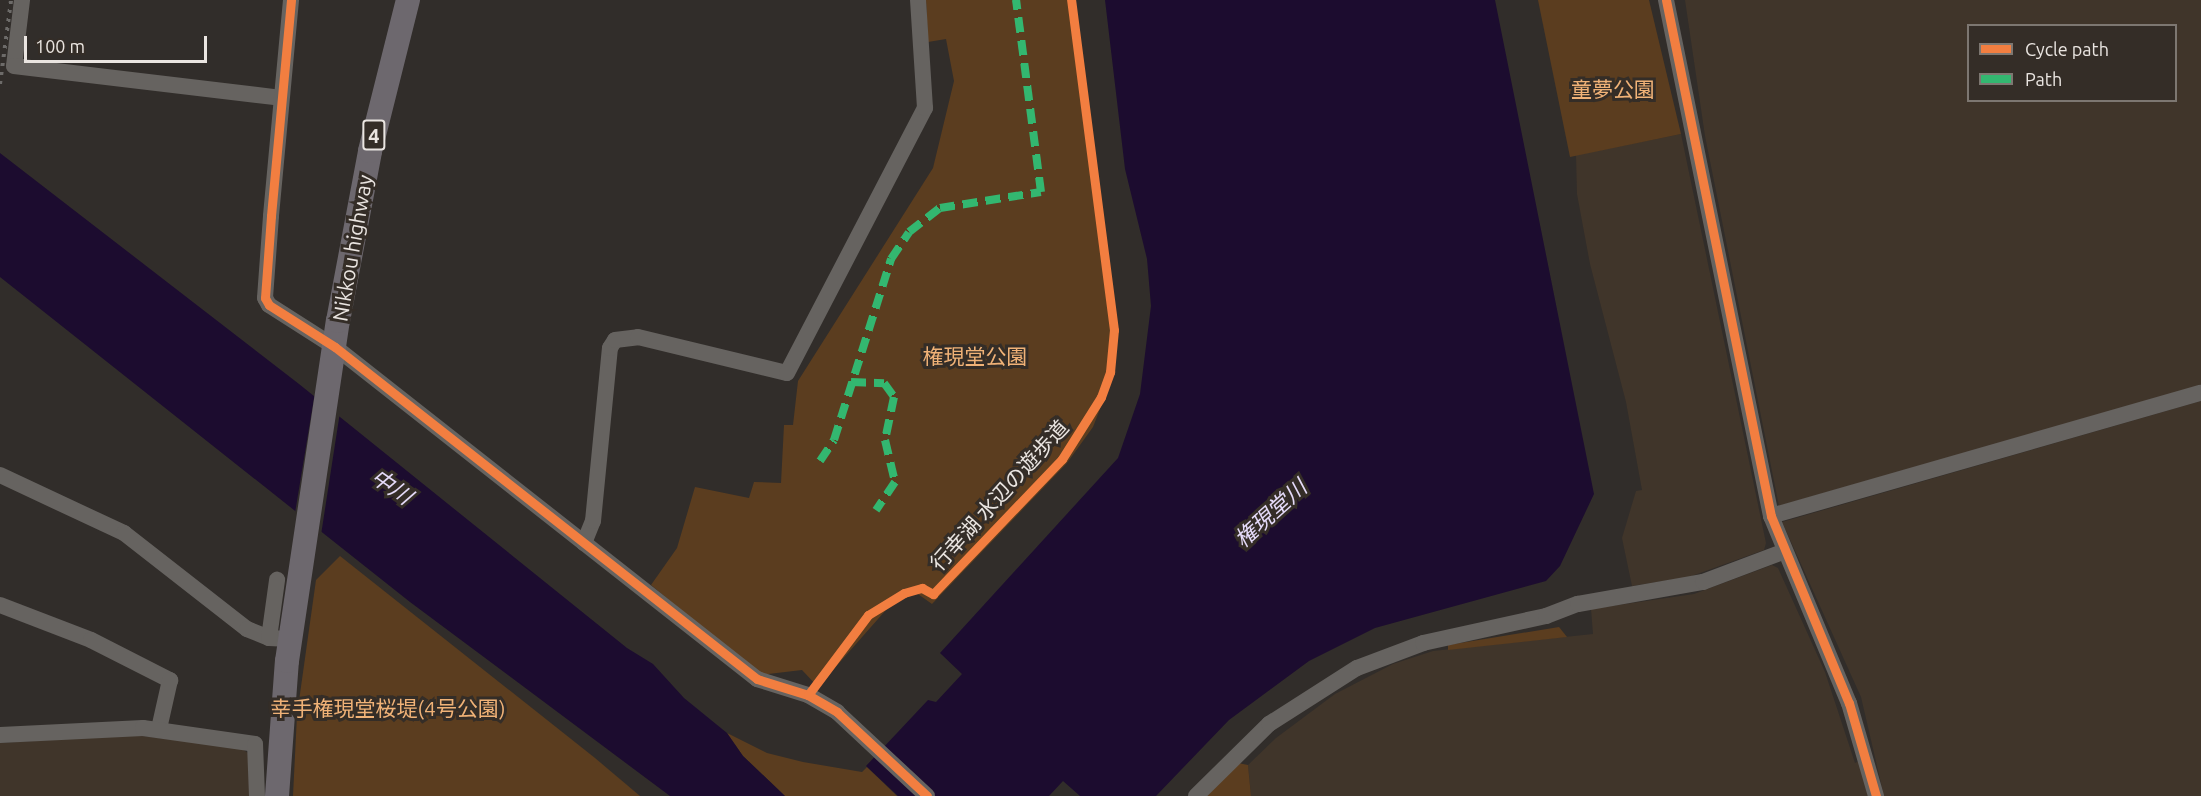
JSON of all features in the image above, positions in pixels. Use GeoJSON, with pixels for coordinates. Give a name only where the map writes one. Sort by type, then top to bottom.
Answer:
{"type":"FeatureCollection","features":[{"type":"Feature","properties":{"kind":"highway","name":"Nikkou highway"},"geometry":{"type":"LineString","coordinates":[[280,639],[301,570],[352,237],[405,0]]}},
{"type":"Feature","properties":{"kind":"highway","name":"4"},"geometry":{"type":"LineString","coordinates":[[277,796],[280,639]]}},
{"type":"Feature","properties":{"kind":"street"},"geometry":{"type":"LineString","coordinates":[[22,0],[14,66],[280,98]]}},
{"type":"Feature","properties":{"kind":"street"},"geometry":{"type":"LineString","coordinates":[[291,0],[280,98],[265,298],[269,305],[584,543],[757,679],[808,695],[837,712],[927,796]]}},
{"type":"Feature","properties":{"kind":"street"},"geometry":{"type":"LineString","coordinates":[[584,543],[593,521],[610,348],[615,340],[638,337],[787,373],[925,108],[918,0]]}},
{"type":"Feature","properties":{"kind":"street"},"geometry":{"type":"LineString","coordinates":[[1666,0],[1771,516],[1783,552],[1849,703],[1876,796]]}},
{"type":"Feature","properties":{"kind":"street"},"geometry":{"type":"LineString","coordinates":[[1771,516],[2201,393]]}},
{"type":"Feature","properties":{"kind":"street"},"geometry":{"type":"LineString","coordinates":[[0,475],[124,533],[233,620],[280,639],[277,580]]}},
{"type":"Feature","properties":{"kind":"street"},"geometry":{"type":"LineString","coordinates":[[1196,796],[1269,724],[1357,668],[1423,644],[1546,616],[1578,604],[1703,582],[1783,552]]}},
{"type":"Feature","properties":{"kind":"street"},"geometry":{"type":"LineString","coordinates":[[0,606],[91,640],[170,680],[159,729]]}},
{"type":"Feature","properties":{"kind":"street"},"geometry":{"type":"LineString","coordinates":[[0,735],[159,729],[255,744],[257,796]]}},
{"type":"Feature","properties":{"kind":"shaded area"},"geometry":{"type":"Polygon","coordinates":[[[1685,0],[2201,0],[2201,385],[1779,506],[1705,136],[1685,0]]]}},
{"type":"Feature","properties":{"kind":"shaded area"},"geometry":{"type":"Polygon","coordinates":[[[1681,134],[1766,543],[1764,550],[1689,577],[1632,586],[1622,538],[1636,491],[1642,490],[1626,402],[1590,264],[1577,194],[1576,155],[1681,134]]]}},
{"type":"Feature","properties":{"kind":"shaded area"},"geometry":{"type":"Polygon","coordinates":[[[2201,401],[2201,796],[1884,796],[1861,697],[1782,522],[2201,401]]]}},
{"type":"Feature","properties":{"kind":"shaded area"},"geometry":{"type":"Polygon","coordinates":[[[1772,565],[1778,568],[1825,672],[1855,763],[1861,760],[1868,796],[1251,796],[1248,765],[1276,738],[1335,694],[1393,664],[1433,651],[1593,634],[1591,609],[1694,594],[1772,565]]]}},
{"type":"Feature","properties":{"kind":"shaded area"},"geometry":{"type":"Polygon","coordinates":[[[134,735],[240,748],[248,753],[250,796],[0,796],[0,743],[134,735]]]}},
{"type":"Feature","properties":{"kind":"green space","name":"権現堂公園"},"geometry":{"type":"Polygon","coordinates":[[[926,0],[1075,0],[1115,329],[1112,378],[1093,427],[1067,463],[932,604],[915,592],[893,602],[818,687],[802,670],[760,675],[651,585],[677,548],[695,487],[749,498],[754,482],[781,483],[784,425],[793,425],[798,381],[933,168],[954,81],[946,39],[928,42],[926,0]]]}},
{"type":"Feature","properties":{"kind":"green space","name":"童夢公園"},"geometry":{"type":"Polygon","coordinates":[[[1538,0],[1649,0],[1681,134],[1570,157],[1538,0]]]}},
{"type":"Feature","properties":{"kind":"green space","name":"幸手権現堂桜堤(4号公園)"},"geometry":{"type":"Polygon","coordinates":[[[340,556],[640,796],[293,796],[297,715],[316,580],[340,556]]]}},
{"type":"Feature","properties":{"kind":"green space"},"geometry":{"type":"Polygon","coordinates":[[[1559,627],[1567,637],[1448,650],[1448,645],[1559,627]]]}},
{"type":"Feature","properties":{"kind":"green space"},"geometry":{"type":"Polygon","coordinates":[[[727,733],[767,753],[803,762],[862,772],[867,767],[897,796],[785,796],[743,756],[727,733]]]}},
{"type":"Feature","properties":{"kind":"green space"},"geometry":{"type":"Polygon","coordinates":[[[1238,763],[1248,765],[1251,796],[1207,796],[1238,763]]]}},
{"type":"Feature","properties":{"kind":"water","name":"権現堂川"},"geometry":{"type":"Polygon","coordinates":[[[1105,0],[1495,0],[1594,494],[1560,566],[1546,581],[1375,628],[1309,661],[1229,720],[1156,796],[1080,796],[1063,781],[1049,796],[898,796],[866,766],[928,700],[936,702],[962,674],[940,653],[1118,458],[1140,394],[1151,306],[1147,259],[1125,169],[1105,0]]]}},
{"type":"Feature","properties":{"kind":"water","name":"中川"},"geometry":{"type":"Polygon","coordinates":[[[0,153],[299,384],[627,648],[653,664],[684,698],[727,733],[743,756],[785,796],[670,796],[410,602],[0,277],[0,153]]]}},
{"type":"Feature","properties":{"kind":"pier"},"geometry":{"type":"Polygon","coordinates":[[[315,392],[340,412],[321,535],[295,513],[315,392]]]}},
{"type":"Feature","properties":{"kind":"railway"},"geometry":{"type":"LineString","coordinates":[[0,84],[11,0]]}},
{"type":"Feature","properties":{"kind":"marked path"},"geometry":{"type":"LineString","coordinates":[[820,461],[834,440],[891,259],[909,232],[940,208],[1041,192],[1016,0]]}},
{"type":"Feature","properties":{"kind":"marked path"},"geometry":{"type":"LineString","coordinates":[[851,382],[884,383],[894,397],[885,440],[895,482],[876,510]]}},
{"type":"Feature","properties":{"kind":"cycle path"},"geometry":{"type":"LineString","coordinates":[[291,0],[265,298],[269,305],[335,347],[757,679],[808,695],[837,712],[927,796]]}},
{"type":"Feature","properties":{"kind":"cycle path","name":"行幸湖 水辺の遊歩道"},"geometry":{"type":"LineString","coordinates":[[808,695],[868,615],[904,593],[922,588],[933,594],[1062,459],[1101,397],[1110,372],[1114,330],[1071,0]]}},
{"type":"Feature","properties":{"kind":"cycle path"},"geometry":{"type":"LineString","coordinates":[[1666,0],[1771,516],[1849,703],[1876,796]]}}]}
